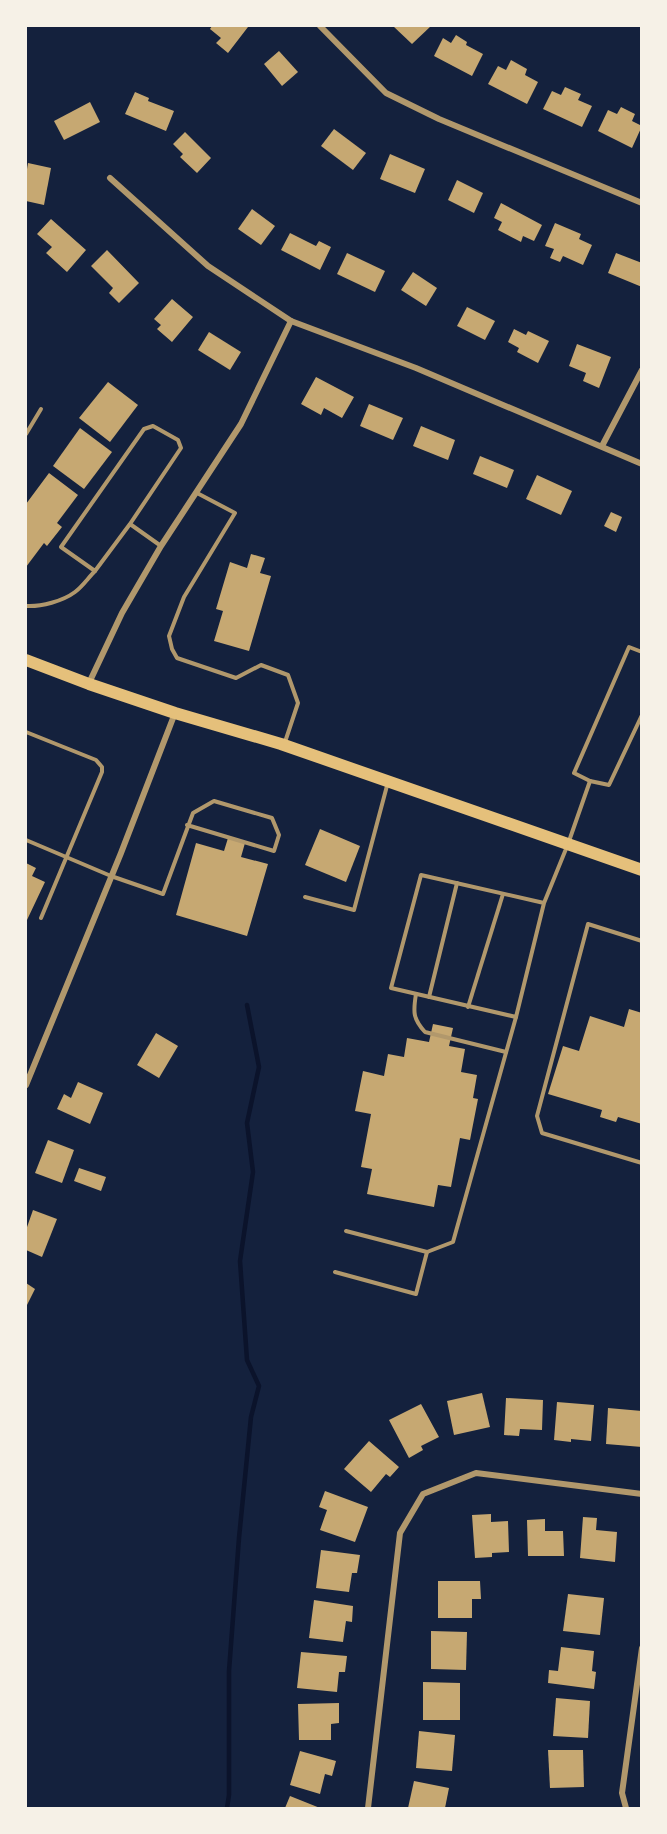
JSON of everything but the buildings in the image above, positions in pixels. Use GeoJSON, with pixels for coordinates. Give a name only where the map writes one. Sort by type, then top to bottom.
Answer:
{"type":"FeatureCollection","features":[{"type":"Feature","properties":{"kind":"main road"},"geometry":{"type":"LineString","coordinates":[[26,660],[89,684],[284,745],[642,870]]}},
{"type":"Feature","properties":{"kind":"street"},"geometry":{"type":"LineString","coordinates":[[320,26],[386,93],[439,118],[642,203]]}},
{"type":"Feature","properties":{"kind":"street"},"geometry":{"type":"LineString","coordinates":[[110,178],[208,266],[291,321],[416,368],[642,464]]}},
{"type":"Feature","properties":{"kind":"street"},"geometry":{"type":"LineString","coordinates":[[89,684],[122,613],[161,546],[241,424],[291,321]]}},
{"type":"Feature","properties":{"kind":"street"},"geometry":{"type":"LineString","coordinates":[[602,446],[642,370]]}},
{"type":"Feature","properties":{"kind":"street"},"geometry":{"type":"LineString","coordinates":[[26,1085],[175,712]]}},
{"type":"Feature","properties":{"kind":"street"},"geometry":{"type":"LineString","coordinates":[[368,1809],[400,1533],[423,1494],[476,1473],[642,1494]]}},
{"type":"Feature","properties":{"kind":"street"},"geometry":{"type":"LineString","coordinates":[[626,1809],[622,1793],[642,1648]]}},
{"type":"Feature","properties":{"kind":"lane"},"geometry":{"type":"LineString","coordinates":[[26,434],[41,409]]}},
{"type":"Feature","properties":{"kind":"lane"},"geometry":{"type":"LineString","coordinates":[[26,606],[68,597],[78,590],[94,571],[130,525],[181,448],[178,440],[153,426],[144,429],[61,547],[94,571]]}},
{"type":"Feature","properties":{"kind":"lane"},"geometry":{"type":"LineString","coordinates":[[197,493],[235,513],[184,597],[169,636],[172,649],[177,658],[236,678],[261,665],[288,675],[298,703],[284,745]]}},
{"type":"Feature","properties":{"kind":"lane"},"geometry":{"type":"LineString","coordinates":[[130,525],[161,546]]}},
{"type":"Feature","properties":{"kind":"lane"},"geometry":{"type":"LineString","coordinates":[[642,652],[629,647],[574,773],[590,781],[609,785],[642,715]]}},
{"type":"Feature","properties":{"kind":"lane"},"geometry":{"type":"LineString","coordinates":[[26,732],[96,760],[102,767],[102,772],[41,918]]}},
{"type":"Feature","properties":{"kind":"lane"},"geometry":{"type":"LineString","coordinates":[[346,1231],[427,1252],[453,1242],[516,1017],[544,903],[590,781]]}},
{"type":"Feature","properties":{"kind":"lane"},"geometry":{"type":"LineString","coordinates":[[305,897],[354,910],[388,782]]}},
{"type":"Feature","properties":{"kind":"lane"},"geometry":{"type":"LineString","coordinates":[[26,840],[111,876],[163,894],[187,825],[193,813],[214,801],[272,818],[279,835],[273,851],[187,825]]}},
{"type":"Feature","properties":{"kind":"lane"},"geometry":{"type":"LineString","coordinates":[[516,1017],[391,988],[421,874],[544,903]]}},
{"type":"Feature","properties":{"kind":"lane"},"geometry":{"type":"LineString","coordinates":[[429,997],[457,883]]}},
{"type":"Feature","properties":{"kind":"lane"},"geometry":{"type":"LineString","coordinates":[[468,1007],[503,894]]}},
{"type":"Feature","properties":{"kind":"lane"},"geometry":{"type":"LineString","coordinates":[[642,941],[588,924],[537,1116],[542,1133],[642,1163]]}},
{"type":"Feature","properties":{"kind":"lane"},"geometry":{"type":"LineString","coordinates":[[416,994],[414,1016],[417,1024],[425,1032],[506,1052]]}},
{"type":"Feature","properties":{"kind":"lane"},"geometry":{"type":"LineString","coordinates":[[335,1272],[416,1294],[427,1252]]}},
{"type":"Feature","properties":{"kind":"waterway"},"geometry":{"type":"LineString","coordinates":[[227,1808],[229,1795],[229,1671],[239,1538],[251,1417],[259,1386],[247,1360],[240,1261],[253,1172],[247,1123],[259,1067],[247,1005]]}}]}
